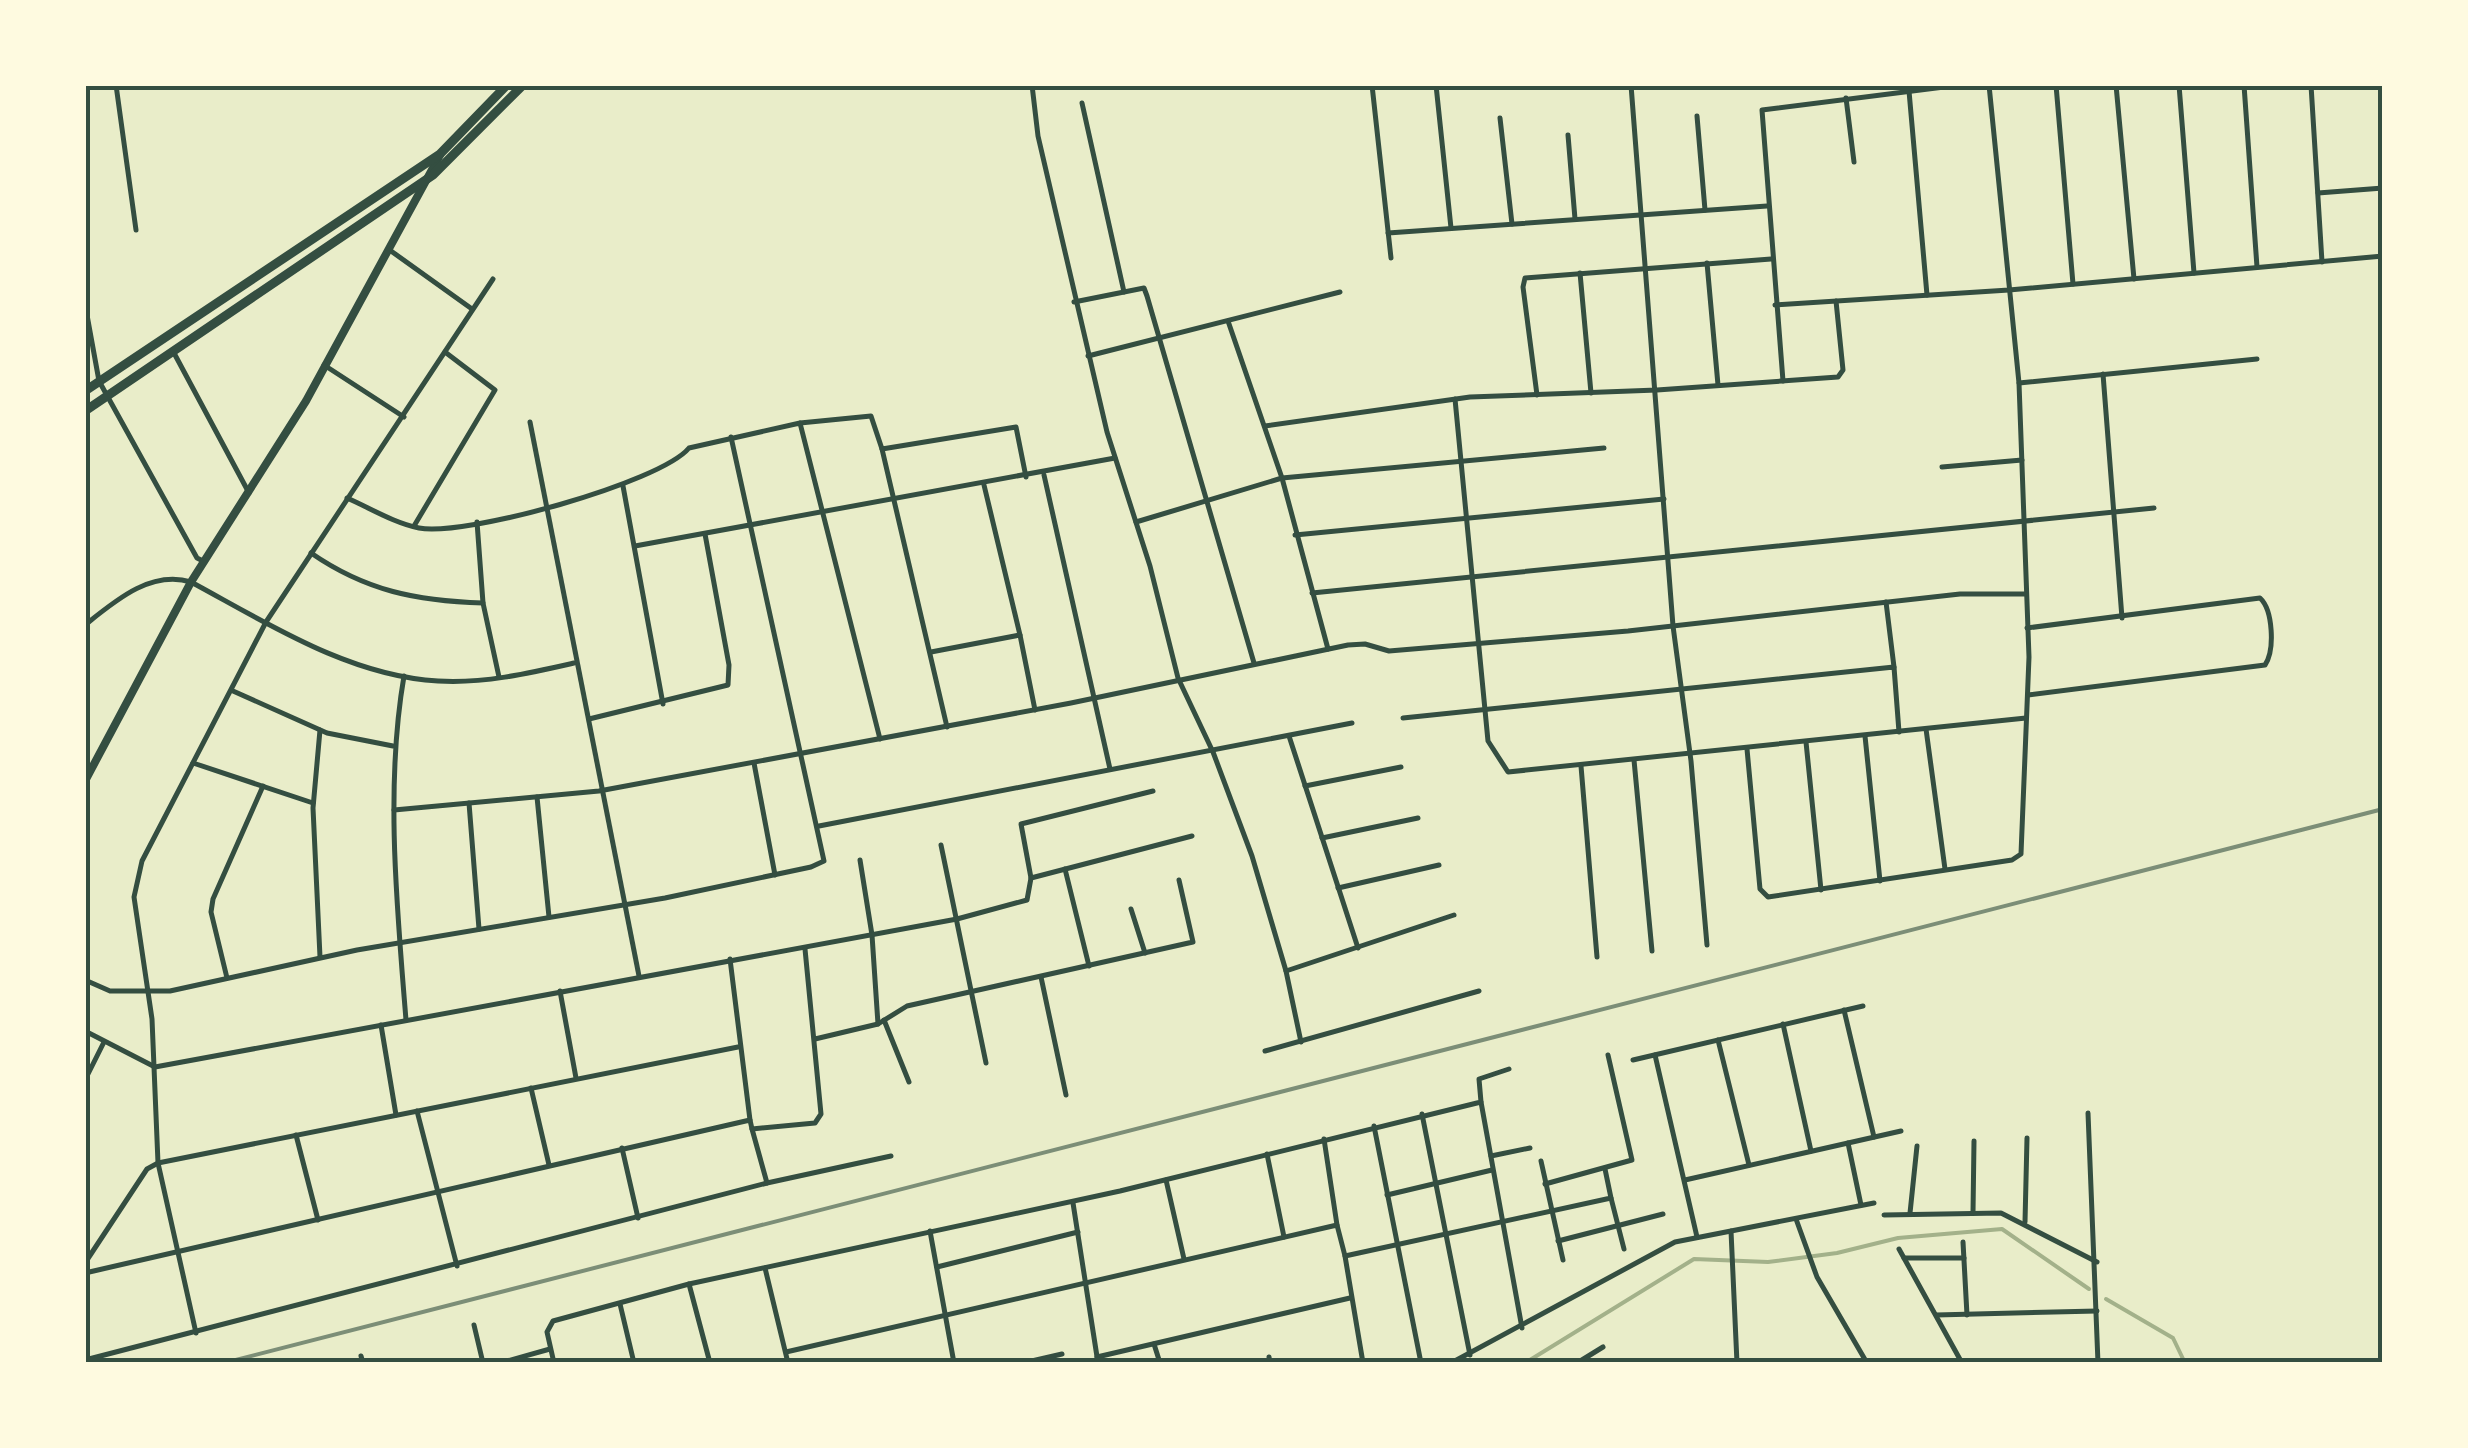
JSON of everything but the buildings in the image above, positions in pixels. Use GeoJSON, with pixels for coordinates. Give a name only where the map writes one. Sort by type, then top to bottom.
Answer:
{"type":"FeatureCollection","features":[{"type":"Feature","properties":{"kind":"main road"},"geometry":{"type":"LineString","coordinates":[[85,391],[440,154],[507,85]]}},
{"type":"Feature","properties":{"kind":"main road"},"geometry":{"type":"LineString","coordinates":[[85,411],[433,175],[523,85]]}},
{"type":"Feature","properties":{"kind":"main road"},"geometry":{"type":"LineString","coordinates":[[86,776],[191,582],[250,495],[391,251],[433,175],[440,154]]}},
{"type":"Feature","properties":{"kind":"street"},"geometry":{"type":"LineString","coordinates":[[116,85],[136,230]]}},
{"type":"Feature","properties":{"kind":"street"},"geometry":{"type":"LineString","coordinates":[[1032,85],[1038,136],[1074,302],[1115,458],[1178,678],[1213,752],[1252,856],[1302,1042]]}},
{"type":"Feature","properties":{"kind":"street"},"geometry":{"type":"LineString","coordinates":[[1372,85],[1391,258]]}},
{"type":"Feature","properties":{"kind":"street"},"geometry":{"type":"LineString","coordinates":[[1436,85],[1450,228]]}},
{"type":"Feature","properties":{"kind":"street"},"geometry":{"type":"LineString","coordinates":[[1631,85],[1673,626],[1690,755],[1706,945]]}},
{"type":"Feature","properties":{"kind":"street"},"geometry":{"type":"LineString","coordinates":[[1782,381],[1762,110],[1960,85]]}},
{"type":"Feature","properties":{"kind":"street"},"geometry":{"type":"LineString","coordinates":[[1747,748],[1763,894],[1775,898],[2012,860],[2020,854],[2028,695],[2019,383],[1990,85]]}},
{"type":"Feature","properties":{"kind":"street"},"geometry":{"type":"LineString","coordinates":[[2056,85],[2073,284]]}},
{"type":"Feature","properties":{"kind":"street"},"geometry":{"type":"LineString","coordinates":[[2116,85],[2134,279]]}},
{"type":"Feature","properties":{"kind":"street"},"geometry":{"type":"LineString","coordinates":[[2180,85],[2194,273]]}},
{"type":"Feature","properties":{"kind":"street"},"geometry":{"type":"LineString","coordinates":[[2244,85],[2258,268]]}},
{"type":"Feature","properties":{"kind":"street"},"geometry":{"type":"LineString","coordinates":[[2311,85],[2322,262]]}},
{"type":"Feature","properties":{"kind":"street"},"geometry":{"type":"LineString","coordinates":[[1909,91],[1927,296]]}},
{"type":"Feature","properties":{"kind":"street"},"geometry":{"type":"LineString","coordinates":[[1846,98],[1854,162]]}},
{"type":"Feature","properties":{"kind":"street"},"geometry":{"type":"LineString","coordinates":[[1082,103],[1124,292]]}},
{"type":"Feature","properties":{"kind":"street"},"geometry":{"type":"LineString","coordinates":[[1697,116],[1704,210]]}},
{"type":"Feature","properties":{"kind":"street"},"geometry":{"type":"LineString","coordinates":[[1500,118],[1512,224]]}},
{"type":"Feature","properties":{"kind":"street"},"geometry":{"type":"LineString","coordinates":[[1568,135],[1575,219]]}},
{"type":"Feature","properties":{"kind":"street"},"geometry":{"type":"LineString","coordinates":[[2318,193],[2383,188]]}},
{"type":"Feature","properties":{"kind":"street"},"geometry":{"type":"LineString","coordinates":[[1388,233],[1767,206]]}},
{"type":"Feature","properties":{"kind":"street"},"geometry":{"type":"LineString","coordinates":[[391,251],[472,309]]}},
{"type":"Feature","properties":{"kind":"street"},"geometry":{"type":"LineString","coordinates":[[1775,305],[2009,290],[2383,256]]}},
{"type":"Feature","properties":{"kind":"street"},"geometry":{"type":"LineString","coordinates":[[1537,395],[1523,282],[1580,273],[1771,258]]}},
{"type":"Feature","properties":{"kind":"street"},"geometry":{"type":"LineString","coordinates":[[1707,264],[1718,386]]}},
{"type":"Feature","properties":{"kind":"street"},"geometry":{"type":"LineString","coordinates":[[1580,273],[1592,393]]}},
{"type":"Feature","properties":{"kind":"street"},"geometry":{"type":"LineString","coordinates":[[196,1333],[158,1163],[155,1067],[136,911],[136,878],[266,622],[492,279]]}},
{"type":"Feature","properties":{"kind":"street"},"geometry":{"type":"LineString","coordinates":[[1074,302],[1144,288],[1254,663]]}},
{"type":"Feature","properties":{"kind":"street"},"geometry":{"type":"LineString","coordinates":[[1088,356],[1340,292]]}},
{"type":"Feature","properties":{"kind":"street"},"geometry":{"type":"LineString","coordinates":[[1264,426],[1455,399],[1657,390],[1842,374],[1836,301]]}},
{"type":"Feature","properties":{"kind":"street"},"geometry":{"type":"LineString","coordinates":[[85,304],[99,382],[197,558],[204,562]]}},
{"type":"Feature","properties":{"kind":"street"},"geometry":{"type":"LineString","coordinates":[[1228,321],[1282,478],[1328,649]]}},
{"type":"Feature","properties":{"kind":"street"},"geometry":{"type":"LineString","coordinates":[[173,350],[250,495]]}},
{"type":"Feature","properties":{"kind":"street"},"geometry":{"type":"LineString","coordinates":[[414,526],[495,390],[445,352]]}},
{"type":"Feature","properties":{"kind":"street"},"geometry":{"type":"LineString","coordinates":[[2019,383],[2257,359]]}},
{"type":"Feature","properties":{"kind":"street"},"geometry":{"type":"LineString","coordinates":[[324,365],[404,417]]}},
{"type":"Feature","properties":{"kind":"street"},"geometry":{"type":"LineString","coordinates":[[2103,374],[2122,618]]}},
{"type":"Feature","properties":{"kind":"street"},"geometry":{"type":"LineString","coordinates":[[1455,399],[1488,741],[1508,772],[2027,718]]}},
{"type":"Feature","properties":{"kind":"street"},"geometry":{"type":"LineString","coordinates":[[347,498],[414,526],[477,522],[623,485],[678,461],[689,448],[731,436],[871,416],[882,448],[947,727]]}},
{"type":"Feature","properties":{"kind":"street"},"geometry":{"type":"LineString","coordinates":[[530,422],[638,976]]}},
{"type":"Feature","properties":{"kind":"street"},"geometry":{"type":"LineString","coordinates":[[800,424],[880,739]]}},
{"type":"Feature","properties":{"kind":"street"},"geometry":{"type":"LineString","coordinates":[[882,448],[1016,427],[1026,477]]}},
{"type":"Feature","properties":{"kind":"street"},"geometry":{"type":"LineString","coordinates":[[85,980],[110,991],[148,992],[400,942],[626,904],[775,875],[824,861],[731,436]]}},
{"type":"Feature","properties":{"kind":"street"},"geometry":{"type":"LineString","coordinates":[[1136,522],[1282,478],[1604,448]]}},
{"type":"Feature","properties":{"kind":"street"},"geometry":{"type":"LineString","coordinates":[[634,546],[822,511],[895,502],[1115,458]]}},
{"type":"Feature","properties":{"kind":"street"},"geometry":{"type":"LineString","coordinates":[[1942,467],[2022,460]]}},
{"type":"Feature","properties":{"kind":"street"},"geometry":{"type":"LineString","coordinates":[[1044,474],[1110,770]]}},
{"type":"Feature","properties":{"kind":"street"},"geometry":{"type":"LineString","coordinates":[[623,485],[663,704]]}},
{"type":"Feature","properties":{"kind":"street"},"geometry":{"type":"LineString","coordinates":[[984,485],[1035,710]]}},
{"type":"Feature","properties":{"kind":"street"},"geometry":{"type":"LineString","coordinates":[[1296,535],[1664,499]]}},
{"type":"Feature","properties":{"kind":"street"},"geometry":{"type":"LineString","coordinates":[[1312,593],[2154,508]]}},
{"type":"Feature","properties":{"kind":"street"},"geometry":{"type":"LineString","coordinates":[[477,522],[483,603],[499,677]]}},
{"type":"Feature","properties":{"kind":"street"},"geometry":{"type":"LineString","coordinates":[[589,720],[728,685],[705,533]]}},
{"type":"Feature","properties":{"kind":"street"},"geometry":{"type":"LineString","coordinates":[[311,553],[385,593],[438,602],[483,603]]}},
{"type":"Feature","properties":{"kind":"street"},"geometry":{"type":"LineString","coordinates":[[85,625],[152,579],[171,576],[191,582],[352,662],[404,676],[444,682],[499,677],[574,663]]}},
{"type":"Feature","properties":{"kind":"street"},"geometry":{"type":"LineString","coordinates":[[394,810],[603,790],[1365,644],[1390,651],[1673,626],[1960,594],[2025,594]]}},
{"type":"Feature","properties":{"kind":"street"},"geometry":{"type":"LineString","coordinates":[[2027,628],[2260,598],[2269,612],[2271,656],[2266,664],[2028,695]]}},
{"type":"Feature","properties":{"kind":"street"},"geometry":{"type":"LineString","coordinates":[[1886,602],[1899,732]]}},
{"type":"Feature","properties":{"kind":"street"},"geometry":{"type":"LineString","coordinates":[[931,652],[1020,634]]}},
{"type":"Feature","properties":{"kind":"street"},"geometry":{"type":"LineString","coordinates":[[1403,718],[1894,667]]}},
{"type":"Feature","properties":{"kind":"street"},"geometry":{"type":"LineString","coordinates":[[404,676],[393,746],[406,1020]]}},
{"type":"Feature","properties":{"kind":"street"},"geometry":{"type":"LineString","coordinates":[[233,691],[320,730],[393,746]]}},
{"type":"Feature","properties":{"kind":"street"},"geometry":{"type":"LineString","coordinates":[[819,826],[1352,723]]}},
{"type":"Feature","properties":{"kind":"street"},"geometry":{"type":"LineString","coordinates":[[1926,729],[1945,870]]}},
{"type":"Feature","properties":{"kind":"street"},"geometry":{"type":"LineString","coordinates":[[320,730],[314,803],[320,958]]}},
{"type":"Feature","properties":{"kind":"street"},"geometry":{"type":"LineString","coordinates":[[1289,736],[1358,948]]}},
{"type":"Feature","properties":{"kind":"street"},"geometry":{"type":"LineString","coordinates":[[1865,736],[1880,881]]}},
{"type":"Feature","properties":{"kind":"street"},"geometry":{"type":"LineString","coordinates":[[1806,742],[1821,890]]}},
{"type":"Feature","properties":{"kind":"street"},"geometry":{"type":"LineString","coordinates":[[1634,760],[1652,951]]}},
{"type":"Feature","properties":{"kind":"street"},"geometry":{"type":"LineString","coordinates":[[193,763],[314,803]]}},
{"type":"Feature","properties":{"kind":"street"},"geometry":{"type":"LineString","coordinates":[[754,763],[775,875]]}},
{"type":"Feature","properties":{"kind":"street"},"geometry":{"type":"LineString","coordinates":[[1305,786],[1401,766]]}},
{"type":"Feature","properties":{"kind":"street"},"geometry":{"type":"LineString","coordinates":[[1581,766],[1597,957]]}},
{"type":"Feature","properties":{"kind":"street"},"geometry":{"type":"LineString","coordinates":[[227,978],[211,912],[213,899],[263,786]]}},
{"type":"Feature","properties":{"kind":"street"},"geometry":{"type":"LineString","coordinates":[[85,1031],[155,1067],[957,919],[1027,900],[1031,878],[1021,824],[1153,790]]}},
{"type":"Feature","properties":{"kind":"street"},"geometry":{"type":"LineString","coordinates":[[537,797],[549,917]]}},
{"type":"Feature","properties":{"kind":"street"},"geometry":{"type":"LineString","coordinates":[[469,803],[480,929]]}},
{"type":"Feature","properties":{"kind":"street"},"geometry":{"type":"LineString","coordinates":[[1322,838],[1418,818]]}},
{"type":"Feature","properties":{"kind":"street"},"geometry":{"type":"LineString","coordinates":[[1031,878],[1192,836]]}},
{"type":"Feature","properties":{"kind":"street"},"geometry":{"type":"LineString","coordinates":[[941,845],[986,1063]]}},
{"type":"Feature","properties":{"kind":"street"},"geometry":{"type":"LineString","coordinates":[[860,860],[881,1022],[909,1082]]}},
{"type":"Feature","properties":{"kind":"street"},"geometry":{"type":"LineString","coordinates":[[1338,888],[1439,866]]}},
{"type":"Feature","properties":{"kind":"street"},"geometry":{"type":"LineString","coordinates":[[1065,869],[1090,966]]}},
{"type":"Feature","properties":{"kind":"street"},"geometry":{"type":"LineString","coordinates":[[814,1039],[881,1022],[907,1006],[1193,942],[1178,880]]}},
{"type":"Feature","properties":{"kind":"street"},"geometry":{"type":"LineString","coordinates":[[1131,909],[1145,953]]}},
{"type":"Feature","properties":{"kind":"street"},"geometry":{"type":"LineString","coordinates":[[1286,971],[1454,916]]}},
{"type":"Feature","properties":{"kind":"street"},"geometry":{"type":"LineString","coordinates":[[752,1129],[815,1123],[821,1114],[805,948]]}},
{"type":"Feature","properties":{"kind":"street"},"geometry":{"type":"LineString","coordinates":[[730,959],[750,1120],[767,1184]]}},
{"type":"Feature","properties":{"kind":"street"},"geometry":{"type":"LineString","coordinates":[[1041,977],[1066,1094]]}},
{"type":"Feature","properties":{"kind":"street"},"geometry":{"type":"LineString","coordinates":[[560,991],[576,1078]]}},
{"type":"Feature","properties":{"kind":"street"},"geometry":{"type":"LineString","coordinates":[[1265,1051],[1479,991]]}},
{"type":"Feature","properties":{"kind":"street"},"geometry":{"type":"LineString","coordinates":[[1634,1060],[1863,1006]]}},
{"type":"Feature","properties":{"kind":"street"},"geometry":{"type":"LineString","coordinates":[[1844,1010],[1874,1136]]}},
{"type":"Feature","properties":{"kind":"street"},"geometry":{"type":"LineString","coordinates":[[1783,1024],[1811,1151]]}},
{"type":"Feature","properties":{"kind":"street"},"geometry":{"type":"LineString","coordinates":[[381,1025],[396,1115]]}},
{"type":"Feature","properties":{"kind":"street"},"geometry":{"type":"LineString","coordinates":[[1718,1040],[1749,1165]]}},
{"type":"Feature","properties":{"kind":"street"},"geometry":{"type":"LineString","coordinates":[[85,1080],[104,1042]]}},
{"type":"Feature","properties":{"kind":"street"},"geometry":{"type":"LineString","coordinates":[[85,1263],[147,1169],[158,1163],[738,1046]]}},
{"type":"Feature","properties":{"kind":"street"},"geometry":{"type":"LineString","coordinates":[[1545,1184],[1632,1160],[1608,1055]]}},
{"type":"Feature","properties":{"kind":"street"},"geometry":{"type":"LineString","coordinates":[[1655,1055],[1697,1238]]}},
{"type":"Feature","properties":{"kind":"street"},"geometry":{"type":"LineString","coordinates":[[1509,1069],[1478,1079],[1500,1226],[1522,1328]]}},
{"type":"Feature","properties":{"kind":"street"},"geometry":{"type":"LineString","coordinates":[[531,1088],[548,1165]]}},
{"type":"Feature","properties":{"kind":"street"},"geometry":{"type":"LineString","coordinates":[[554,1363],[547,1332],[553,1321],[689,1284],[1072,1202],[1481,1102]]}},
{"type":"Feature","properties":{"kind":"street"},"geometry":{"type":"LineString","coordinates":[[417,1111],[457,1266]]}},
{"type":"Feature","properties":{"kind":"street"},"geometry":{"type":"LineString","coordinates":[[2088,1113],[2097,1262],[2098,1363]]}},
{"type":"Feature","properties":{"kind":"street"},"geometry":{"type":"LineString","coordinates":[[1422,1114],[1470,1355]]}},
{"type":"Feature","properties":{"kind":"street"},"geometry":{"type":"LineString","coordinates":[[85,1273],[750,1120]]}},
{"type":"Feature","properties":{"kind":"street"},"geometry":{"type":"LineString","coordinates":[[1374,1126],[1421,1363]]}},
{"type":"Feature","properties":{"kind":"street"},"geometry":{"type":"LineString","coordinates":[[1685,1180],[1900,1131]]}},
{"type":"Feature","properties":{"kind":"street"},"geometry":{"type":"LineString","coordinates":[[296,1135],[318,1220]]}},
{"type":"Feature","properties":{"kind":"street"},"geometry":{"type":"LineString","coordinates":[[2025,1222],[2027,1138]]}},
{"type":"Feature","properties":{"kind":"street"},"geometry":{"type":"LineString","coordinates":[[1324,1139],[1363,1363]]}},
{"type":"Feature","properties":{"kind":"street"},"geometry":{"type":"LineString","coordinates":[[1973,1213],[1974,1141]]}},
{"type":"Feature","properties":{"kind":"street"},"geometry":{"type":"LineString","coordinates":[[1848,1143],[1861,1205]]}},
{"type":"Feature","properties":{"kind":"street"},"geometry":{"type":"LineString","coordinates":[[1910,1214],[1917,1146]]}},
{"type":"Feature","properties":{"kind":"street"},"geometry":{"type":"LineString","coordinates":[[622,1148],[638,1219]]}},
{"type":"Feature","properties":{"kind":"street"},"geometry":{"type":"LineString","coordinates":[[1490,1156],[1530,1148]]}},
{"type":"Feature","properties":{"kind":"street"},"geometry":{"type":"LineString","coordinates":[[1267,1154],[1284,1237]]}},
{"type":"Feature","properties":{"kind":"street"},"geometry":{"type":"LineString","coordinates":[[85,1360],[767,1184],[891,1156]]}},
{"type":"Feature","properties":{"kind":"street"},"geometry":{"type":"LineString","coordinates":[[1541,1162],[1563,1260]]}},
{"type":"Feature","properties":{"kind":"street"},"geometry":{"type":"LineString","coordinates":[[1388,1195],[1493,1170]]}},
{"type":"Feature","properties":{"kind":"street"},"geometry":{"type":"LineString","coordinates":[[1605,1170],[1624,1249]]}},
{"type":"Feature","properties":{"kind":"street"},"geometry":{"type":"LineString","coordinates":[[1166,1180],[1184,1259]]}},
{"type":"Feature","properties":{"kind":"street"},"geometry":{"type":"LineString","coordinates":[[1344,1256],[1551,1215],[1611,1198]]}},
{"type":"Feature","properties":{"kind":"street"},"geometry":{"type":"LineString","coordinates":[[1072,1202],[1098,1360],[1350,1298]]}},
{"type":"Feature","properties":{"kind":"street"},"geometry":{"type":"LineString","coordinates":[[1451,1363],[1676,1242],[1874,1202]]}},
{"type":"Feature","properties":{"kind":"street"},"geometry":{"type":"LineString","coordinates":[[1884,1215],[2002,1212],[2097,1262]]}},
{"type":"Feature","properties":{"kind":"street"},"geometry":{"type":"LineString","coordinates":[[1558,1241],[1662,1214]]}},
{"type":"Feature","properties":{"kind":"street"},"geometry":{"type":"LineString","coordinates":[[1796,1220],[1812,1263],[1867,1363]]}},
{"type":"Feature","properties":{"kind":"street"},"geometry":{"type":"LineString","coordinates":[[786,1352],[1337,1225]]}},
{"type":"Feature","properties":{"kind":"street"},"geometry":{"type":"LineString","coordinates":[[930,1231],[954,1363]]}},
{"type":"Feature","properties":{"kind":"street"},"geometry":{"type":"LineString","coordinates":[[1732,1231],[1737,1363]]}},
{"type":"Feature","properties":{"kind":"street"},"geometry":{"type":"LineString","coordinates":[[937,1267],[1078,1232]]}},
{"type":"Feature","properties":{"kind":"street"},"geometry":{"type":"LineString","coordinates":[[1963,1242],[1967,1314]]}},
{"type":"Feature","properties":{"kind":"street"},"geometry":{"type":"LineString","coordinates":[[1899,1250],[1962,1363]]}},
{"type":"Feature","properties":{"kind":"street"},"geometry":{"type":"LineString","coordinates":[[1904,1258],[1964,1258]]}},
{"type":"Feature","properties":{"kind":"street"},"geometry":{"type":"LineString","coordinates":[[766,1268],[788,1363]]}},
{"type":"Feature","properties":{"kind":"street"},"geometry":{"type":"LineString","coordinates":[[689,1284],[710,1363]]}},
{"type":"Feature","properties":{"kind":"street"},"geometry":{"type":"LineString","coordinates":[[620,1304],[634,1363]]}},
{"type":"Feature","properties":{"kind":"street"},"geometry":{"type":"LineString","coordinates":[[1936,1316],[2098,1311]]}},
{"type":"Feature","properties":{"kind":"street"},"geometry":{"type":"LineString","coordinates":[[474,1325],[483,1363]]}},
{"type":"Feature","properties":{"kind":"street"},"geometry":{"type":"LineString","coordinates":[[1154,1344],[1160,1363]]}},
{"type":"Feature","properties":{"kind":"street"},"geometry":{"type":"LineString","coordinates":[[1576,1363],[1604,1347]]}},
{"type":"Feature","properties":{"kind":"street"},"geometry":{"type":"LineString","coordinates":[[500,1363],[550,1349]]}},
{"type":"Feature","properties":{"kind":"street"},"geometry":{"type":"LineString","coordinates":[[1024,1363],[1062,1354]]}},
{"type":"Feature","properties":{"kind":"waterway"},"geometry":{"type":"LineString","coordinates":[[1525,1363],[1694,1259],[1768,1262],[1837,1253],[1898,1238],[2002,1229],[2089,1289]]}},
{"type":"Feature","properties":{"kind":"waterway"},"geometry":{"type":"LineString","coordinates":[[2106,1299],[2173,1338],[2185,1363]]}},
{"type":"Feature","properties":{"kind":"railway"},"geometry":{"type":"LineString","coordinates":[[224,1363],[2383,809]]}}]}
